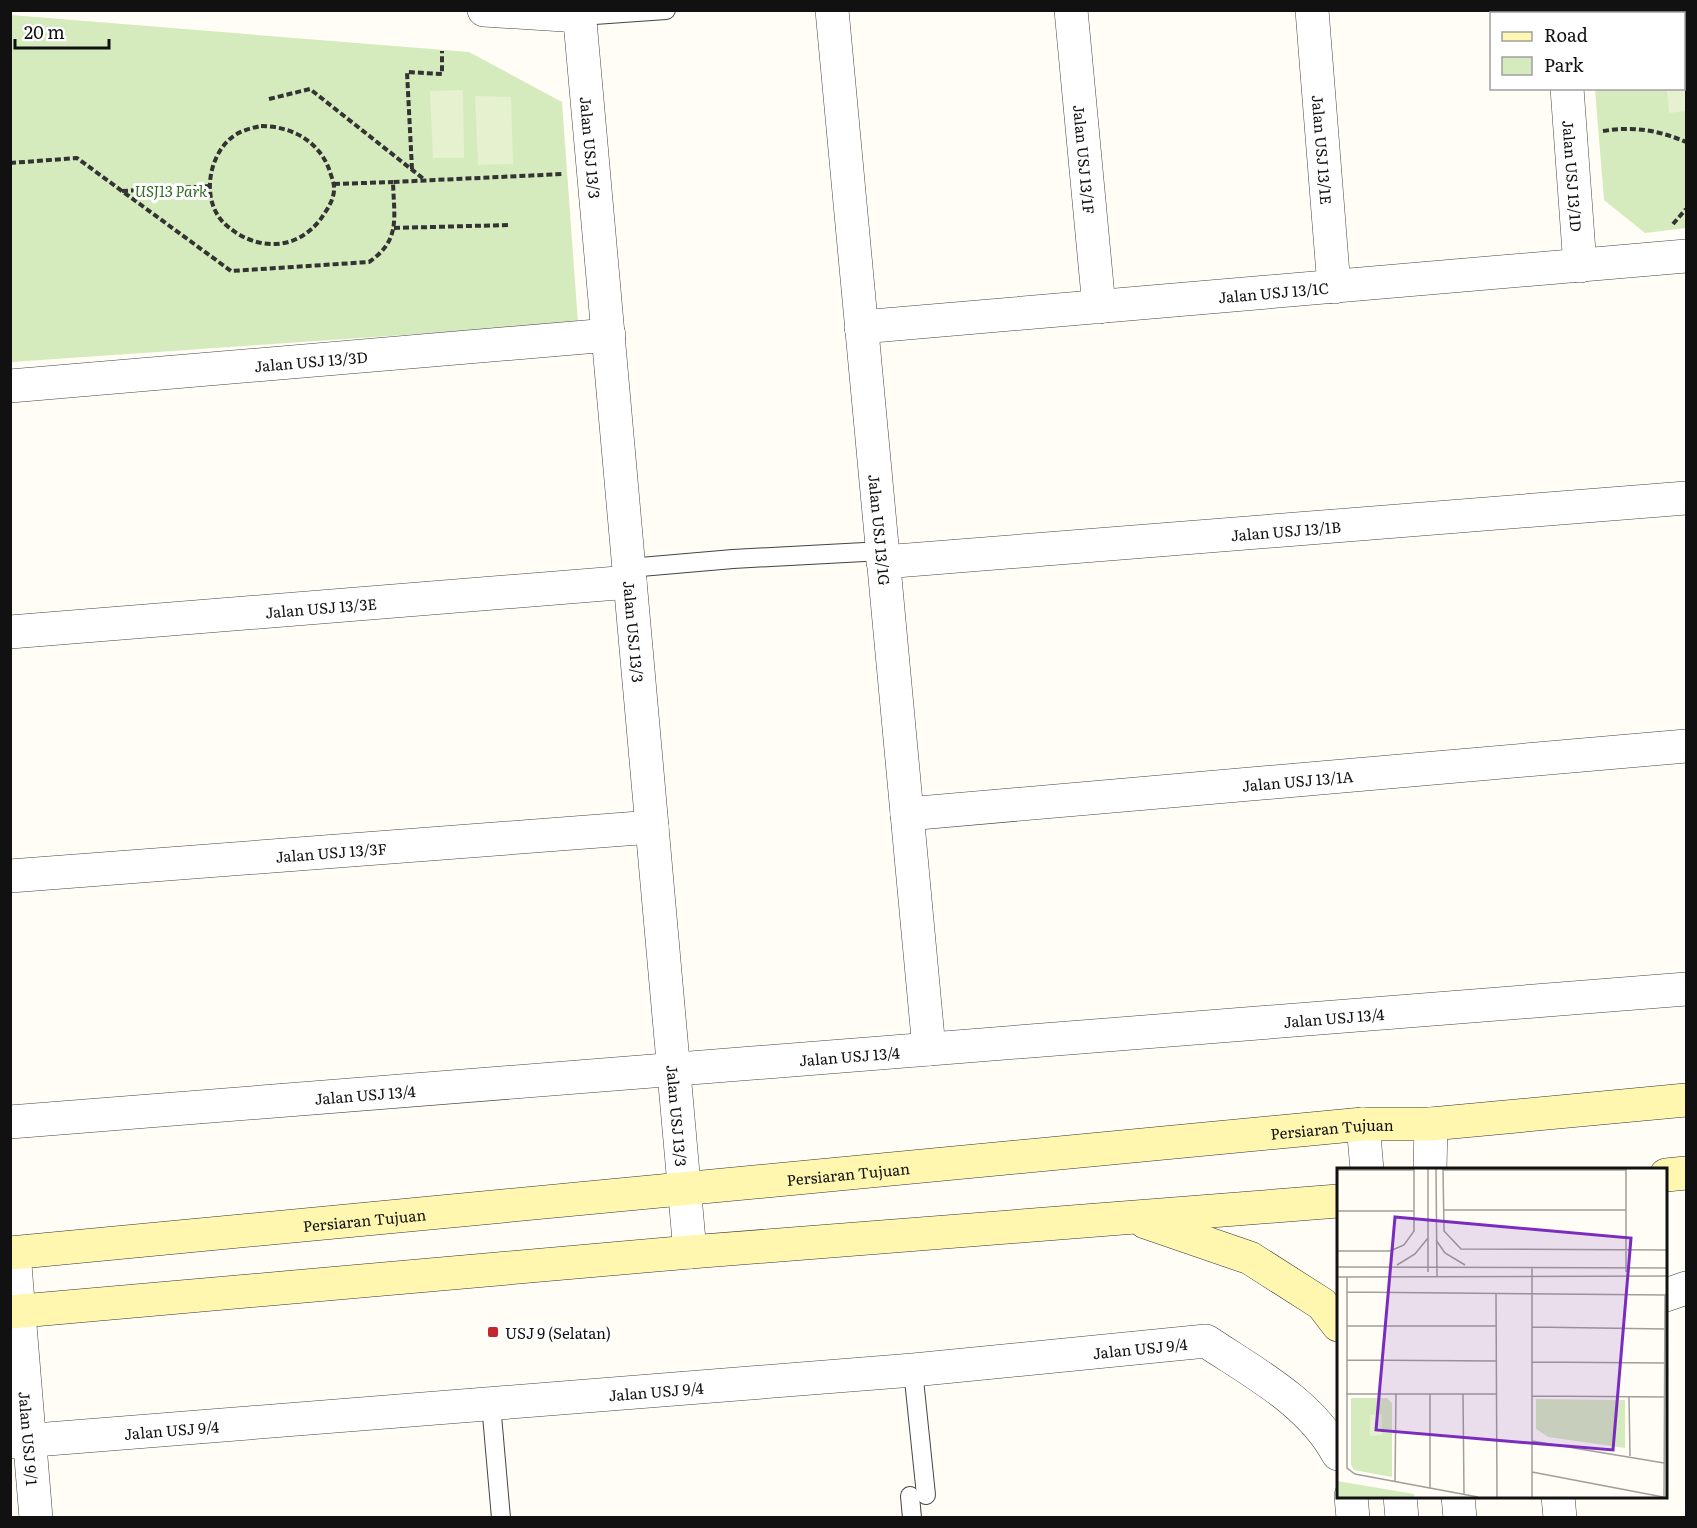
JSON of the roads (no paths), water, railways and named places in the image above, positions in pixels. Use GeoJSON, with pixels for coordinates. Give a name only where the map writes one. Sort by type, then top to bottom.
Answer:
{"type":"FeatureCollection","features":[{"type":"Feature","properties":{"kind":"main road","name":"Persiaran Tujuan"},"geometry":{"type":"LineString","coordinates":[[12,1253],[1363,1124],[1431,1124],[1686,1100]]}},
{"type":"Feature","properties":{"kind":"main road"},"geometry":{"type":"LineString","coordinates":[[14,1312],[690,1252],[1337,1201]]}},
{"type":"Feature","properties":{"kind":"main road"},"geometry":{"type":"LineString","coordinates":[[1134,1218],[1250,1258],[1322,1304],[1337,1324]]}},
{"type":"Feature","properties":{"kind":"street"},"geometry":{"type":"LineString","coordinates":[[484,10],[579,14]]}},
{"type":"Feature","properties":{"kind":"street","name":"Jalan USJ 13/1G"},"geometry":{"type":"LineString","coordinates":[[832,10],[929,1049]]}},
{"type":"Feature","properties":{"kind":"street","name":"Jalan USJ 13/1F"},"geometry":{"type":"LineString","coordinates":[[1071,10],[1099,307]]}},
{"type":"Feature","properties":{"kind":"street","name":"Jalan USJ 13/1E"},"geometry":{"type":"LineString","coordinates":[[1312,10],[1334,287]]}},
{"type":"Feature","properties":{"kind":"street","name":"Jalan USJ 13/3"},"geometry":{"type":"LineString","coordinates":[[579,14],[690,1252]]}},
{"type":"Feature","properties":{"kind":"street","name":"Jalan USJ 13/1D"},"geometry":{"type":"LineString","coordinates":[[1567,90],[1580,266]]}},
{"type":"Feature","properties":{"kind":"street","name":"Jalan USJ 13/1C"},"geometry":{"type":"LineString","coordinates":[[861,327],[1686,256]]}},
{"type":"Feature","properties":{"kind":"street","name":"Jalan USJ 13/3D"},"geometry":{"type":"LineString","coordinates":[[10,386],[609,335]]}},
{"type":"Feature","properties":{"kind":"street","name":"Jalan USJ 13/1B"},"geometry":{"type":"LineString","coordinates":[[883,557],[1686,498]]}},
{"type":"Feature","properties":{"kind":"street","name":"Jalan USJ 13/3E"},"geometry":{"type":"LineString","coordinates":[[10,632],[629,575]]}},
{"type":"Feature","properties":{"kind":"street","name":"Jalan USJ 13/1A"},"geometry":{"type":"LineString","coordinates":[[907,814],[1686,746]]}},
{"type":"Feature","properties":{"kind":"street","name":"Jalan USJ 13/3F"},"geometry":{"type":"LineString","coordinates":[[10,876],[652,827]]}},
{"type":"Feature","properties":{"kind":"street","name":"Jalan USJ 13/4"},"geometry":{"type":"LineString","coordinates":[[10,1122],[1686,989]]}},
{"type":"Feature","properties":{"kind":"street"},"geometry":{"type":"LineString","coordinates":[[1363,1124],[1367,1168]]}},
{"type":"Feature","properties":{"kind":"street"},"geometry":{"type":"LineString","coordinates":[[1430,1168],[1431,1124]]}},
{"type":"Feature","properties":{"kind":"street","name":"Jalan USJ 9/1"},"geometry":{"type":"LineString","coordinates":[[12,1253],[20,1441],[36,1518]]}},
{"type":"Feature","properties":{"kind":"street"},"geometry":{"type":"LineString","coordinates":[[1667,1294],[1686,1288]]}},
{"type":"Feature","properties":{"kind":"street","name":"Jalan USJ 9/4"},"geometry":{"type":"LineString","coordinates":[[20,1441],[913,1370],[1206,1341],[1286,1395],[1313,1418],[1337,1453]]}},
{"type":"Feature","properties":{"kind":"street"},"geometry":{"type":"LineString","coordinates":[[1351,1498],[1353,1518]]}},
{"type":"Feature","properties":{"kind":"street"},"geometry":{"type":"LineString","coordinates":[[1400,1498],[1401,1518]]}},
{"type":"Feature","properties":{"kind":"street"},"geometry":{"type":"LineString","coordinates":[[1458,1498],[1460,1518]]}},
{"type":"Feature","properties":{"kind":"street"},"geometry":{"type":"LineString","coordinates":[[1558,1498],[1560,1518]]}},
{"type":"Feature","properties":{"kind":"lane"},"geometry":{"type":"LineString","coordinates":[[579,14],[666,10]]}},
{"type":"Feature","properties":{"kind":"lane"},"geometry":{"type":"LineString","coordinates":[[629,575],[733,559],[883,557]]}},
{"type":"Feature","properties":{"kind":"lane"},"geometry":{"type":"LineString","coordinates":[[912,1518],[918,1496],[913,1370]]}},
{"type":"Feature","properties":{"kind":"lane"},"geometry":{"type":"LineString","coordinates":[[491,1404],[501,1518]]}},
{"type":"Feature","properties":{"kind":"place","name":"USJ 9 (Selatan)"},"geometry":{"type":"Point","coordinates":[493,1332]}},
{"type":"Feature","properties":{"kind":"park label","name":"USJ13 Park"},"geometry":{"type":"Point","coordinates":[171,190]}}]}
